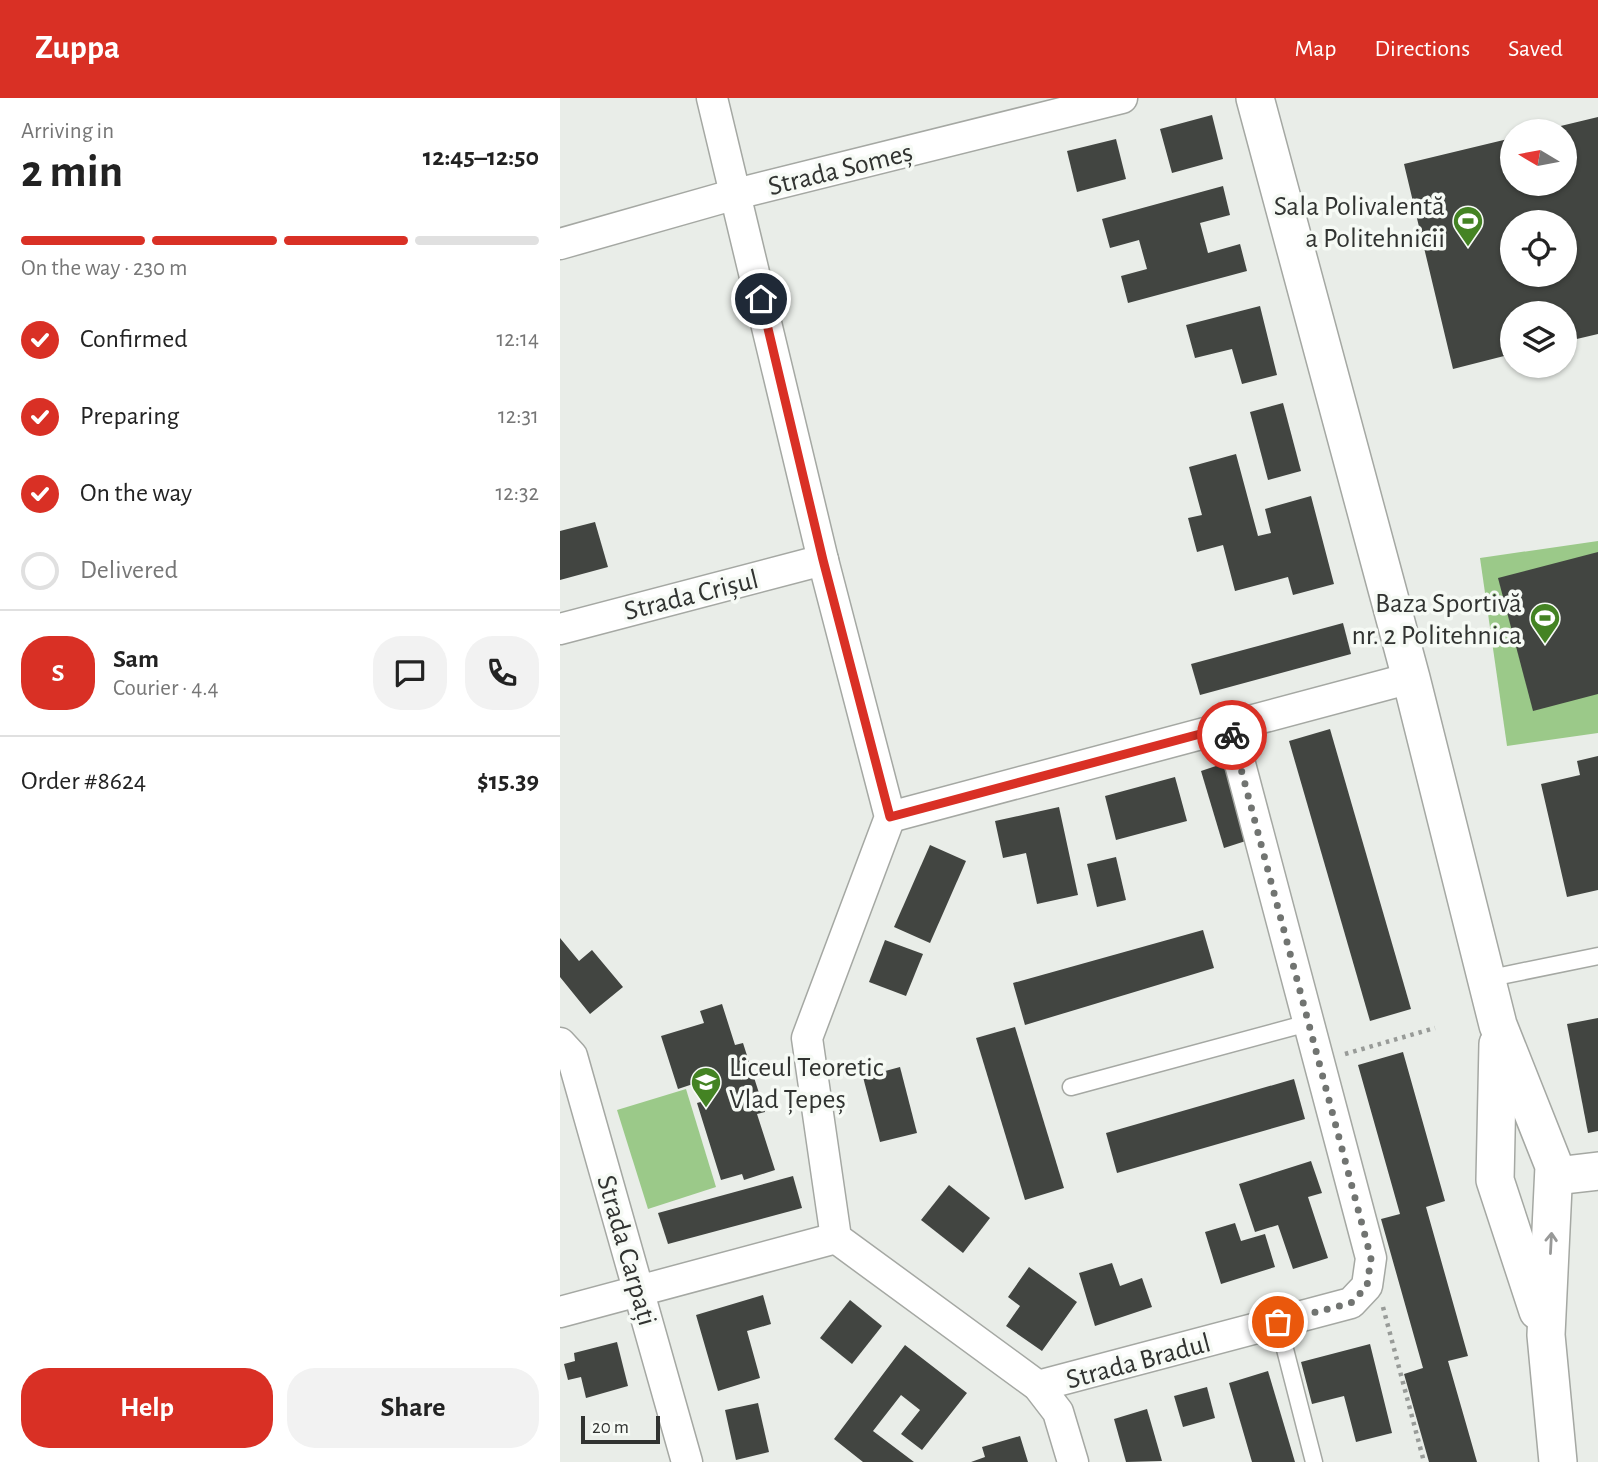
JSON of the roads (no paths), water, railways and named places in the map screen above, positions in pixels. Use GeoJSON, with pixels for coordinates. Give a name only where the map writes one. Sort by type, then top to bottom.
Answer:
{"type":"FeatureCollection","features":[{"type":"Feature","properties":{"kind":"street"},"geometry":{"type":"LineString","coordinates":[[712,98],[823,560],[890,817],[807,1038],[836,1238],[1038,1386],[1058,1412],[1073,1462]]}},
{"type":"Feature","properties":{"kind":"street","name":"Strada Someș"},"geometry":{"type":"LineString","coordinates":[[560,244],[736,194],[1122,98]]}},
{"type":"Feature","properties":{"kind":"street"},"geometry":{"type":"LineString","coordinates":[[1255,98],[1411,678],[1498,1025],[1553,1174],[1546,1335],[1558,1462]]}},
{"type":"Feature","properties":{"kind":"street","name":"Strada Crișul"},"geometry":{"type":"LineString","coordinates":[[560,629],[823,560]]}},
{"type":"Feature","properties":{"kind":"street"},"geometry":{"type":"LineString","coordinates":[[890,817],[1411,678]]}},
{"type":"Feature","properties":{"kind":"street"},"geometry":{"type":"LineString","coordinates":[[1230,726],[1308,1023]]}},
{"type":"Feature","properties":{"kind":"street","name":"Strada Bradul"},"geometry":{"type":"LineString","coordinates":[[1038,1386],[1351,1303],[1367,1286],[1371,1258],[1308,1023]]}},
{"type":"Feature","properties":{"kind":"street"},"geometry":{"type":"LineString","coordinates":[[1498,1025],[1500,1180],[1546,1335]]}},
{"type":"Feature","properties":{"kind":"street","name":"Strada Carpați"},"geometry":{"type":"LineString","coordinates":[[560,1043],[572,1056],[687,1462]]}},
{"type":"Feature","properties":{"kind":"street"},"geometry":{"type":"LineString","coordinates":[[1518,1146],[1540,1148],[1553,1174],[1544,1200],[1530,1206],[1515,1205],[1500,1180],[1506,1152],[1518,1146]]}},
{"type":"Feature","properties":{"kind":"street"},"geometry":{"type":"LineString","coordinates":[[1553,1174],[1598,1171]]}},
{"type":"Feature","properties":{"kind":"street"},"geometry":{"type":"LineString","coordinates":[[560,1312],[836,1238]]}},
{"type":"Feature","properties":{"kind":"lane"},"geometry":{"type":"LineString","coordinates":[[1486,979],[1598,956]]}},
{"type":"Feature","properties":{"kind":"lane"},"geometry":{"type":"LineString","coordinates":[[1070,1087],[1308,1023]]}},
{"type":"Feature","properties":{"kind":"lane"},"geometry":{"type":"LineString","coordinates":[[1278,1322],[1314,1462]]}},
{"type":"Feature","properties":{"kind":"place","name":"Sala Polivalentă a Politehnicii"},"geometry":{"type":"Point","coordinates":[1468,248]}},
{"type":"Feature","properties":{"kind":"place","name":"Baza Sportivă nr. 2 Politehnica"},"geometry":{"type":"Point","coordinates":[1545,645]}},
{"type":"Feature","properties":{"kind":"place","name":"Liceul Teoretic Vlad Țepeș"},"geometry":{"type":"Point","coordinates":[706,1109]}}]}
